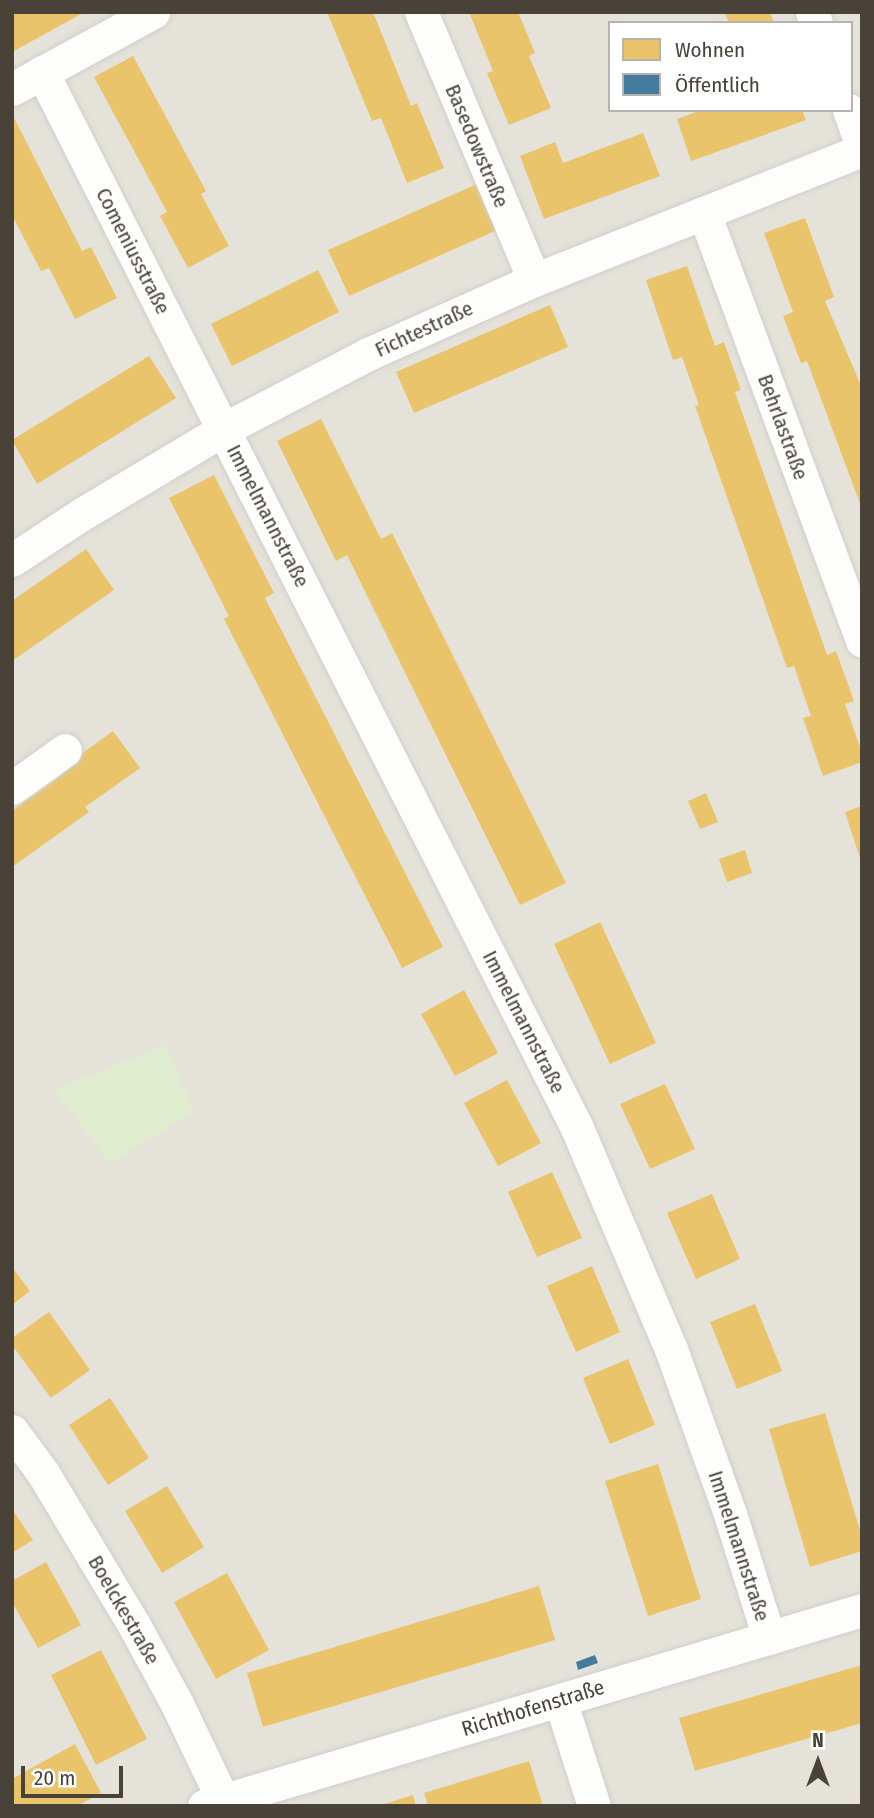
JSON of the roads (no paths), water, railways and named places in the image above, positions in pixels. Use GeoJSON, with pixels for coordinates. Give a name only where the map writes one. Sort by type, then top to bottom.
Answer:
{"type":"FeatureCollection","features":[{"type":"Feature","properties":{"kind":"street"},"geometry":{"type":"LineString","coordinates":[[12,89],[153,12]]}},
{"type":"Feature","properties":{"kind":"street","name":"Basedowstraße"},"geometry":{"type":"LineString","coordinates":[[421,12],[534,281]]}},
{"type":"Feature","properties":{"kind":"street","name":"Comeniusstraße"},"geometry":{"type":"LineString","coordinates":[[42,72],[225,429]]}},
{"type":"Feature","properties":{"kind":"street"},"geometry":{"type":"LineString","coordinates":[[850,112],[862,145]]}},
{"type":"Feature","properties":{"kind":"street","name":"Fichtestraße"},"geometry":{"type":"LineString","coordinates":[[12,560],[82,514],[225,429],[368,354],[534,281],[862,150]]}},
{"type":"Feature","properties":{"kind":"street","name":"Behrlastraße"},"geometry":{"type":"LineString","coordinates":[[704,213],[862,641]]}},
{"type":"Feature","properties":{"kind":"street","name":"Immelmannstraße"},"geometry":{"type":"LineString","coordinates":[[225,429],[539,1048],[611,1201],[704,1440],[769,1638]]}},
{"type":"Feature","properties":{"kind":"street"},"geometry":{"type":"LineString","coordinates":[[12,788],[65,750]]}},
{"type":"Feature","properties":{"kind":"street","name":"Boelckestraße"},"geometry":{"type":"LineString","coordinates":[[12,1431],[43,1474],[134,1625],[177,1704],[213,1802]]}},
{"type":"Feature","properties":{"kind":"street","name":"Richthofenstraße"},"geometry":{"type":"LineString","coordinates":[[213,1802],[862,1610]]}},
{"type":"Feature","properties":{"kind":"street"},"geometry":{"type":"LineString","coordinates":[[560,1700],[594,1806]]}}]}
